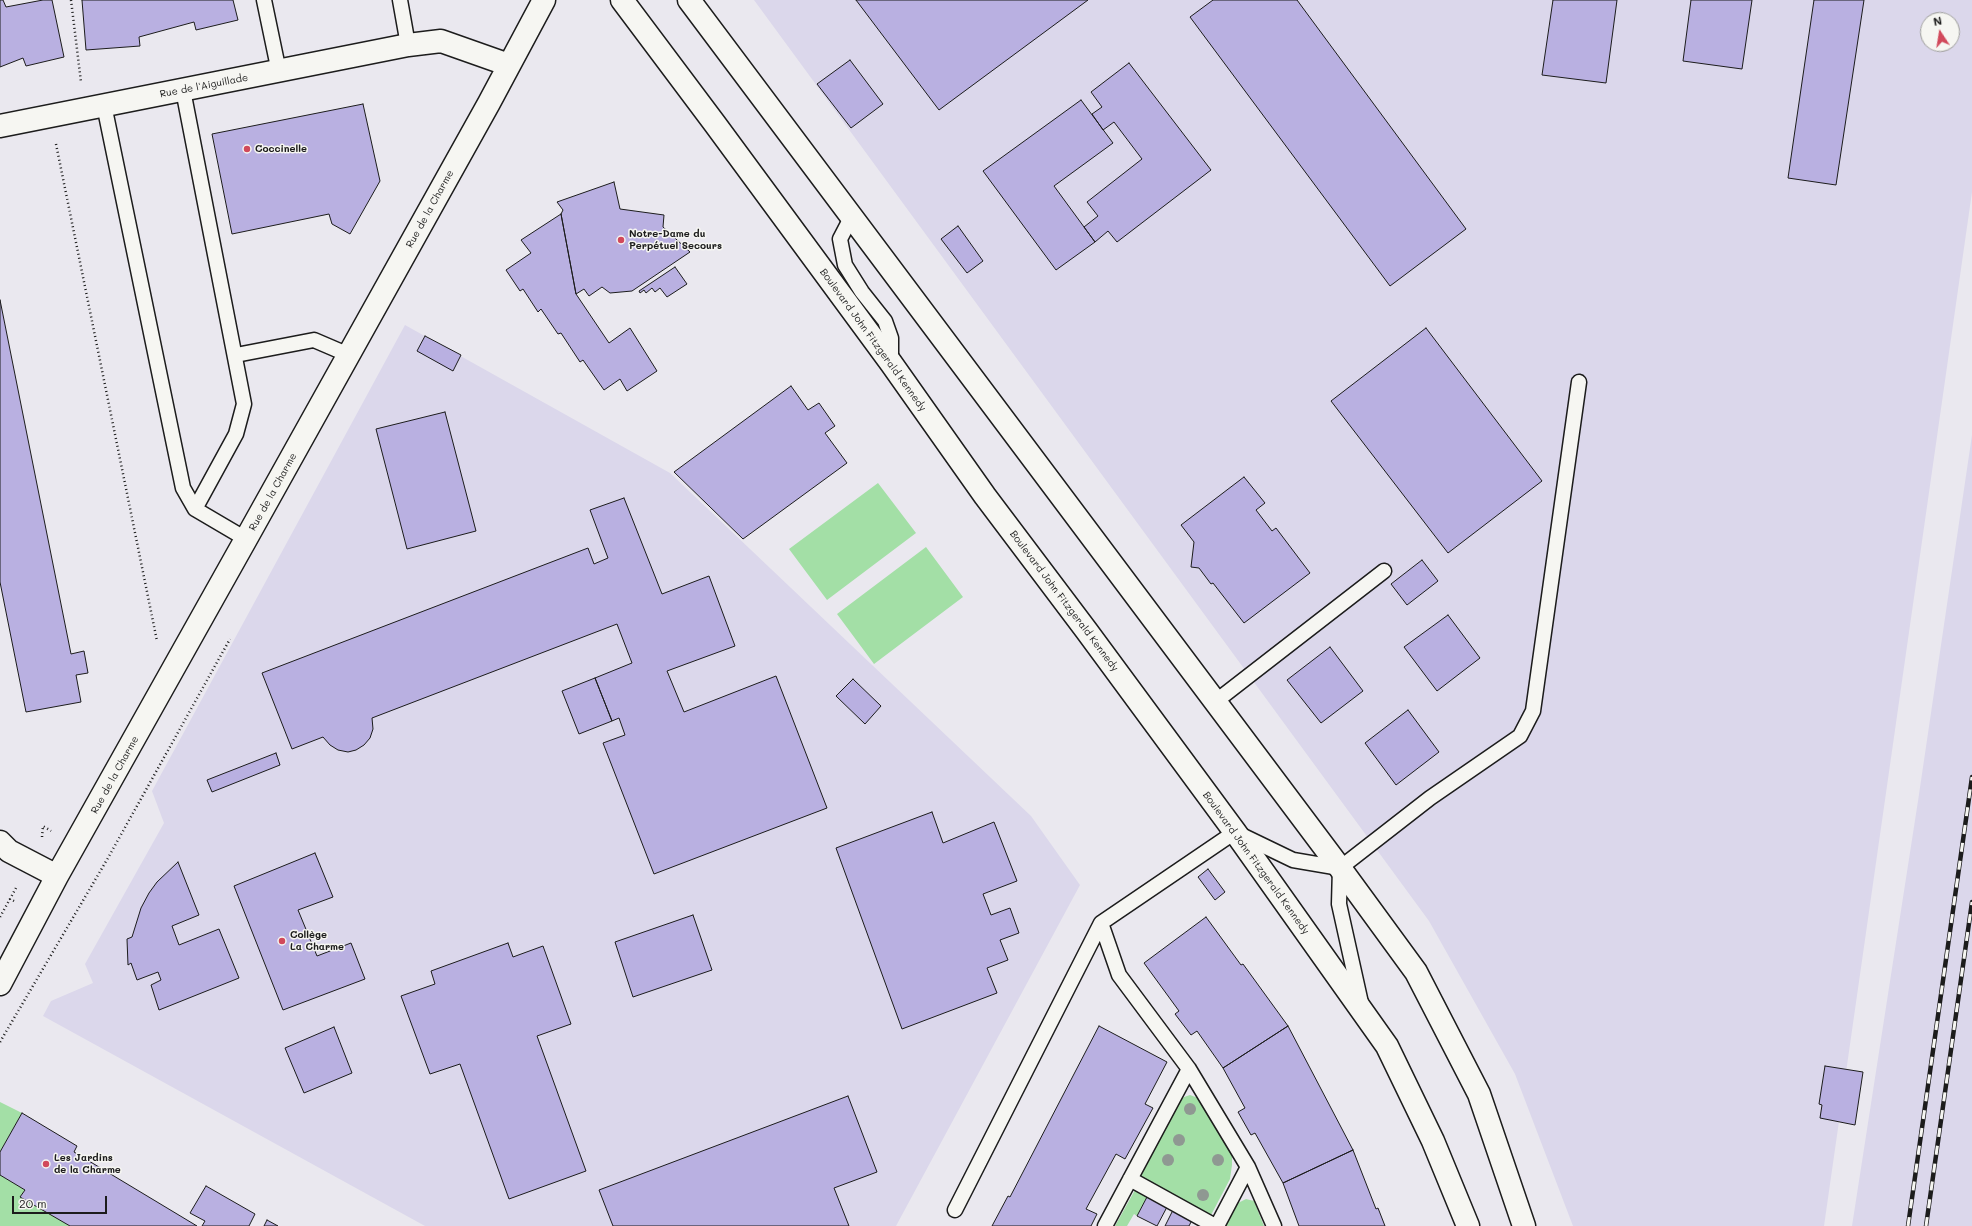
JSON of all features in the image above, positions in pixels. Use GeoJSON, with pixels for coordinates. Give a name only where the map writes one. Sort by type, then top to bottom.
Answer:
{"type":"FeatureCollection","features":[{"type":"Feature","properties":{"kind":"main road","name":"Rue de la Charme"},"geometry":{"type":"LineString","coordinates":[[0,984],[57,876],[349,355],[544,0]]}},
{"type":"Feature","properties":{"kind":"main road","name":"Boulevard John Fitzgerald Kennedy"},"geometry":{"type":"LineString","coordinates":[[622,0],[891,363],[985,496],[1235,832],[1387,1046],[1433,1141],[1468,1226]]}},
{"type":"Feature","properties":{"kind":"main road"},"geometry":{"type":"LineString","coordinates":[[689,0],[1340,868],[1416,972],[1479,1094],[1524,1226]]}},
{"type":"Feature","properties":{"kind":"main road","name":"Rue de l'Aiguillade"},"geometry":{"type":"LineString","coordinates":[[0,126],[94,106],[279,72],[408,45],[441,41],[509,65]]}},
{"type":"Feature","properties":{"kind":"main road"},"geometry":{"type":"LineString","coordinates":[[0,842],[9,850],[57,876]]}},
{"type":"Feature","properties":{"kind":"lane"},"geometry":{"type":"LineString","coordinates":[[264,0],[279,72]]}},
{"type":"Feature","properties":{"kind":"lane"},"geometry":{"type":"LineString","coordinates":[[400,0],[408,45]]}},
{"type":"Feature","properties":{"kind":"lane"},"geometry":{"type":"LineString","coordinates":[[183,90],[236,355],[244,404],[236,434],[195,509]]}},
{"type":"Feature","properties":{"kind":"lane"},"geometry":{"type":"LineString","coordinates":[[94,106],[183,488],[195,509],[246,539]]}},
{"type":"Feature","properties":{"kind":"lane"},"geometry":{"type":"LineString","coordinates":[[852,216],[840,239],[845,265],[862,292],[885,321],[891,338],[891,363]]}},
{"type":"Feature","properties":{"kind":"lane"},"geometry":{"type":"LineString","coordinates":[[236,355],[314,340],[349,355]]}},
{"type":"Feature","properties":{"kind":"lane"},"geometry":{"type":"LineString","coordinates":[[955,1210],[1100,923],[1235,832],[1293,860],[1340,868],[1430,798],[1520,736],[1533,711],[1579,382]]}},
{"type":"Feature","properties":{"kind":"lane"},"geometry":{"type":"LineString","coordinates":[[1215,702],[1384,571]]}},
{"type":"Feature","properties":{"kind":"lane"},"geometry":{"type":"LineString","coordinates":[[1340,868],[1339,904],[1363,1012]]}},
{"type":"Feature","properties":{"kind":"lane"},"geometry":{"type":"LineString","coordinates":[[1100,923],[1119,975],[1189,1069],[1248,1166],[1274,1226]]}},
{"type":"Feature","properties":{"kind":"lane"},"geometry":{"type":"LineString","coordinates":[[1105,1226],[1189,1069]]}},
{"type":"Feature","properties":{"kind":"lane"},"geometry":{"type":"LineString","coordinates":[[1130,1179],[1216,1226],[1248,1166]]}},
{"type":"Feature","properties":{"kind":"path"},"geometry":{"type":"LineString","coordinates":[[71,0],[94,106]]}},
{"type":"Feature","properties":{"kind":"path"},"geometry":{"type":"LineString","coordinates":[[50,116],[157,641]]}},
{"type":"Feature","properties":{"kind":"path"},"geometry":{"type":"LineString","coordinates":[[0,1042],[108,858],[230,639]]}},
{"type":"Feature","properties":{"kind":"path"},"geometry":{"type":"LineString","coordinates":[[0,917],[10,899]]}},
{"type":"Feature","properties":{"kind":"shaded area"},"geometry":{"type":"Polygon","coordinates":[[[754,0],[1972,0],[1972,192],[1824,1226],[1573,1226],[1515,1074],[1429,921],[754,0]]]}},
{"type":"Feature","properties":{"kind":"shaded area"},"geometry":{"type":"Polygon","coordinates":[[[405,325],[670,473],[1031,816],[1080,885],[896,1226],[425,1226],[43,1016],[51,1001],[93,983],[85,964],[164,823],[152,791],[405,325]]]}},
{"type":"Feature","properties":{"kind":"shaded area"},"geometry":{"type":"Polygon","coordinates":[[[1972,435],[1972,1226],[1852,1226],[1918,801],[1972,435]]]}},
{"type":"Feature","properties":{"kind":"green space"},"geometry":{"type":"Polygon","coordinates":[[[878,483],[916,533],[827,600],[789,549],[878,483]]]}},
{"type":"Feature","properties":{"kind":"green space"},"geometry":{"type":"Polygon","coordinates":[[[926,547],[963,597],[874,664],[837,614],[926,547]]]}},
{"type":"Feature","properties":{"kind":"green space"},"geometry":{"type":"Polygon","coordinates":[[[1190,1095],[1198,1098],[1232,1154],[1230,1179],[1210,1217],[1139,1179],[1180,1102],[1184,1097],[1190,1095]]]}},
{"type":"Feature","properties":{"kind":"green space"},"geometry":{"type":"Polygon","coordinates":[[[0,1102],[22,1113],[0,1152],[0,1102]]]}},
{"type":"Feature","properties":{"kind":"green space"},"geometry":{"type":"Polygon","coordinates":[[[0,1175],[25,1190],[21,1196],[70,1226],[0,1226],[0,1175]]]}},
{"type":"Feature","properties":{"kind":"green space"},"geometry":{"type":"Polygon","coordinates":[[[1135,1190],[1147,1197],[1137,1216],[1134,1214],[1127,1226],[1115,1226],[1135,1190]]]}},
{"type":"Feature","properties":{"kind":"green space"},"geometry":{"type":"Polygon","coordinates":[[[1246,1199],[1254,1201],[1264,1226],[1226,1226],[1238,1203],[1246,1199]]]}},
{"type":"Feature","properties":{"kind":"building"},"geometry":{"type":"Polygon","coordinates":[[[0,0],[3,0],[6,7],[43,0],[52,0],[64,57],[26,66],[23,58],[0,67],[0,0]]]}},
{"type":"Feature","properties":{"kind":"building"},"geometry":{"type":"Polygon","coordinates":[[[82,0],[233,0],[238,20],[196,30],[194,22],[139,37],[140,46],[86,50],[82,0]]]}},
{"type":"Feature","properties":{"kind":"building"},"geometry":{"type":"Polygon","coordinates":[[[856,0],[1088,0],[939,110],[856,0]]]}},
{"type":"Feature","properties":{"kind":"building"},"geometry":{"type":"Polygon","coordinates":[[[1213,0],[1297,0],[1466,229],[1390,286],[1190,17],[1213,0]]]}},
{"type":"Feature","properties":{"kind":"building"},"geometry":{"type":"Polygon","coordinates":[[[1553,0],[1617,0],[1606,83],[1542,75],[1553,0]]]}},
{"type":"Feature","properties":{"kind":"building"},"geometry":{"type":"Polygon","coordinates":[[[1691,0],[1752,0],[1742,69],[1683,61],[1691,0]]]}},
{"type":"Feature","properties":{"kind":"building"},"geometry":{"type":"Polygon","coordinates":[[[1814,0],[1864,0],[1836,185],[1788,178],[1814,0]]]}},
{"type":"Feature","properties":{"kind":"building"},"geometry":{"type":"Polygon","coordinates":[[[850,60],[883,104],[851,128],[817,84],[850,60]]]}},
{"type":"Feature","properties":{"kind":"building"},"geometry":{"type":"Polygon","coordinates":[[[1129,63],[1211,170],[1117,242],[1108,231],[1095,242],[1084,227],[1098,216],[1087,202],[1142,159],[1114,122],[1103,130],[1092,114],[1102,107],[1091,92],[1129,63]]]}},
{"type":"Feature","properties":{"kind":"building"},"geometry":{"type":"Polygon","coordinates":[[[1081,100],[1113,143],[1054,186],[1095,242],[1056,270],[983,171],[1081,100]]]}},
{"type":"Feature","properties":{"kind":"building"},"geometry":{"type":"Polygon","coordinates":[[[363,104],[380,181],[350,234],[332,224],[329,214],[232,234],[212,134],[363,104]]]}},
{"type":"Feature","properties":{"kind":"building","name":"Notre-Dame du Perpétuel Secours"},"geometry":{"type":"Polygon","coordinates":[[[614,182],[620,209],[664,215],[663,227],[690,252],[632,291],[610,293],[602,287],[589,296],[584,289],[576,294],[561,214],[563,210],[557,202],[614,182]]]}},
{"type":"Feature","properties":{"kind":"building"},"geometry":{"type":"Polygon","coordinates":[[[561,214],[576,294],[609,343],[630,328],[657,371],[627,391],[620,379],[604,390],[583,360],[580,362],[561,333],[558,334],[541,309],[538,312],[523,289],[520,291],[506,270],[531,253],[521,240],[561,214]]]}},
{"type":"Feature","properties":{"kind":"building"},"geometry":{"type":"Polygon","coordinates":[[[958,226],[983,261],[967,273],[941,239],[958,226]]]}},
{"type":"Feature","properties":{"kind":"building"},"geometry":{"type":"Polygon","coordinates":[[[675,267],[687,284],[667,297],[660,288],[655,292],[652,288],[646,293],[644,290],[640,293],[639,291],[675,267]]]}},
{"type":"Feature","properties":{"kind":"building"},"geometry":{"type":"Polygon","coordinates":[[[0,300],[71,654],[84,651],[88,673],[76,675],[81,702],[26,712],[0,582],[0,300]]]}},
{"type":"Feature","properties":{"kind":"building"},"geometry":{"type":"Polygon","coordinates":[[[1426,328],[1542,481],[1448,553],[1331,401],[1426,328]]]}},
{"type":"Feature","properties":{"kind":"building"},"geometry":{"type":"Polygon","coordinates":[[[425,336],[461,355],[453,371],[417,351],[425,336]]]}},
{"type":"Feature","properties":{"kind":"building"},"geometry":{"type":"Polygon","coordinates":[[[791,386],[808,410],[819,403],[835,426],[825,433],[847,463],[743,539],[674,472],[791,386]]]}},
{"type":"Feature","properties":{"kind":"building"},"geometry":{"type":"Polygon","coordinates":[[[445,412],[476,531],[407,549],[376,429],[445,412]]]}},
{"type":"Feature","properties":{"kind":"building"},"geometry":{"type":"Polygon","coordinates":[[[1244,477],[1265,503],[1256,510],[1272,531],[1276,528],[1310,573],[1244,623],[1213,583],[1211,584],[1199,568],[1191,567],[1194,542],[1181,525],[1244,477]]]}},
{"type":"Feature","properties":{"kind":"building"},"geometry":{"type":"Polygon","coordinates":[[[624,498],[662,594],[709,576],[735,646],[667,671],[684,712],[776,676],[827,808],[654,874],[603,743],[625,735],[619,718],[612,721],[595,678],[632,663],[617,624],[372,718],[373,729],[370,738],[364,745],[356,750],[348,752],[338,750],[330,745],[323,737],[292,749],[262,673],[588,548],[594,564],[608,558],[590,510],[624,498]]]}},
{"type":"Feature","properties":{"kind":"building"},"geometry":{"type":"Polygon","coordinates":[[[1422,560],[1438,581],[1407,605],[1391,584],[1422,560]]]}},
{"type":"Feature","properties":{"kind":"building"},"geometry":{"type":"Polygon","coordinates":[[[1448,615],[1480,658],[1437,691],[1404,647],[1448,615]]]}},
{"type":"Feature","properties":{"kind":"building"},"geometry":{"type":"Polygon","coordinates":[[[1330,647],[1363,691],[1321,723],[1287,680],[1330,647]]]}},
{"type":"Feature","properties":{"kind":"building"},"geometry":{"type":"Polygon","coordinates":[[[595,678],[612,721],[579,734],[562,691],[595,678]]]}},
{"type":"Feature","properties":{"kind":"building"},"geometry":{"type":"Polygon","coordinates":[[[853,679],[881,706],[865,724],[836,696],[853,679]]]}},
{"type":"Feature","properties":{"kind":"building"},"geometry":{"type":"Polygon","coordinates":[[[1408,710],[1439,752],[1396,785],[1365,743],[1408,710]]]}},
{"type":"Feature","properties":{"kind":"building"},"geometry":{"type":"Polygon","coordinates":[[[276,753],[280,765],[212,792],[207,780],[276,753]]]}},
{"type":"Feature","properties":{"kind":"building"},"geometry":{"type":"Polygon","coordinates":[[[932,812],[943,843],[994,822],[1017,881],[983,894],[991,915],[1010,908],[1019,933],[1000,940],[1008,960],[987,968],[997,993],[902,1029],[836,848],[932,812]]]}},
{"type":"Feature","properties":{"kind":"building"},"geometry":{"type":"Polygon","coordinates":[[[315,853],[333,897],[298,910],[317,956],[351,943],[365,979],[283,1010],[234,886],[315,853]]]}},
{"type":"Feature","properties":{"kind":"building"},"geometry":{"type":"Polygon","coordinates":[[[178,862],[199,915],[172,926],[179,945],[219,929],[239,978],[159,1010],[151,985],[161,980],[158,972],[137,980],[131,963],[128,965],[127,939],[132,937],[141,908],[149,893],[157,882],[178,862]]]}},
{"type":"Feature","properties":{"kind":"building"},"geometry":{"type":"Polygon","coordinates":[[[1208,869],[1225,892],[1215,900],[1198,877],[1208,869]]]}},
{"type":"Feature","properties":{"kind":"building"},"geometry":{"type":"Polygon","coordinates":[[[693,915],[712,970],[633,997],[615,942],[693,915]]]}},
{"type":"Feature","properties":{"kind":"building"},"geometry":{"type":"Polygon","coordinates":[[[1206,917],[1241,965],[1243,964],[1288,1026],[1223,1068],[1197,1031],[1191,1035],[1175,1014],[1179,1011],[1144,963],[1206,917]]]}},
{"type":"Feature","properties":{"kind":"building"},"geometry":{"type":"Polygon","coordinates":[[[508,943],[513,957],[543,946],[571,1024],[537,1036],[586,1171],[509,1199],[460,1064],[430,1074],[401,996],[435,984],[431,971],[508,943]]]}},
{"type":"Feature","properties":{"kind":"building"},"geometry":{"type":"Polygon","coordinates":[[[1099,1026],[1167,1062],[1145,1104],[1153,1108],[1125,1159],[1116,1154],[1086,1209],[1097,1214],[1091,1226],[992,1226],[1008,1196],[1010,1197],[1099,1026]]]}},
{"type":"Feature","properties":{"kind":"building"},"geometry":{"type":"Polygon","coordinates":[[[1288,1026],[1353,1150],[1283,1183],[1255,1133],[1251,1135],[1238,1112],[1245,1108],[1223,1068],[1288,1026]]]}},
{"type":"Feature","properties":{"kind":"building"},"geometry":{"type":"Polygon","coordinates":[[[334,1027],[352,1073],[304,1093],[285,1048],[334,1027]]]}},
{"type":"Feature","properties":{"kind":"building"},"geometry":{"type":"Polygon","coordinates":[[[1825,1066],[1863,1072],[1855,1125],[1820,1118],[1822,1105],[1819,1104],[1825,1066]]]}},
{"type":"Feature","properties":{"kind":"building"},"geometry":{"type":"Polygon","coordinates":[[[848,1096],[877,1172],[834,1188],[849,1226],[613,1226],[599,1190],[848,1096]]]}},
{"type":"Feature","properties":{"kind":"building","name":"Les Jardins de la Charme"},"geometry":{"type":"Polygon","coordinates":[[[22,1113],[77,1146],[74,1152],[197,1226],[70,1226],[20,1197],[25,1190],[0,1175],[0,1152],[22,1113]]]}},
{"type":"Feature","properties":{"kind":"building"},"geometry":{"type":"Polygon","coordinates":[[[1353,1150],[1376,1209],[1378,1208],[1385,1226],[1299,1226],[1283,1183],[1353,1150]]]}},
{"type":"Feature","properties":{"kind":"building"},"geometry":{"type":"Polygon","coordinates":[[[206,1186],[255,1214],[249,1226],[202,1226],[205,1221],[190,1213],[206,1186]]]}},
{"type":"Feature","properties":{"kind":"building"},"geometry":{"type":"Polygon","coordinates":[[[1147,1197],[1167,1207],[1157,1226],[1137,1216],[1147,1197]]]}},
{"type":"Feature","properties":{"kind":"building"},"geometry":{"type":"Polygon","coordinates":[[[1173,1210],[1192,1220],[1189,1226],[1165,1226],[1173,1210]]]}},
{"type":"Feature","properties":{"kind":"building"},"geometry":{"type":"Polygon","coordinates":[[[267,1220],[278,1226],[264,1226],[267,1220]]]}},
{"type":"Feature","properties":{"kind":"railway"},"geometry":{"type":"LineString","coordinates":[[1908,1226],[1972,777]]}},
{"type":"Feature","properties":{"kind":"railway"},"geometry":{"type":"LineString","coordinates":[[1926,1226],[1972,902]]}},
{"type":"Feature","properties":{"kind":"place","name":"Coccinelle"},"geometry":{"type":"Point","coordinates":[247,149]}},
{"type":"Feature","properties":{"kind":"place","name":"Notre-Dame du Perpétuel Secours"},"geometry":{"type":"Point","coordinates":[621,240]}},
{"type":"Feature","properties":{"kind":"place","name":"Collège La Charme"},"geometry":{"type":"Point","coordinates":[282,941]}},
{"type":"Feature","properties":{"kind":"place","name":"Les Jardins de la Charme"},"geometry":{"type":"Point","coordinates":[46,1164]}}]}
